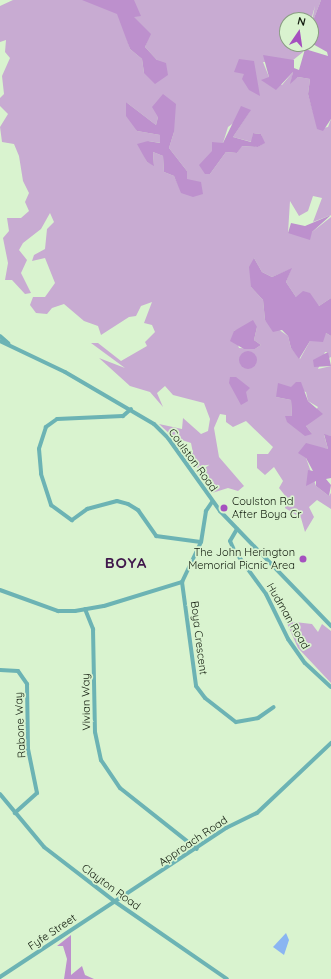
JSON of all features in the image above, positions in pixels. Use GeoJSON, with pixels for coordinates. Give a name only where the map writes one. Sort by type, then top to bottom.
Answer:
{"type":"FeatureCollection","features":[{"type":"Feature","properties":{"kind":"street","name":"Coulston Road"},"geometry":{"type":"LineString","coordinates":[[0,336],[9,344]]}},
{"type":"Feature","properties":{"kind":"street","name":"Coulston Road"},"geometry":{"type":"LineString","coordinates":[[0,341],[9,344],[131,409],[168,438],[212,502],[237,530],[331,626]]}},
{"type":"Feature","properties":{"kind":"street"},"geometry":{"type":"LineString","coordinates":[[131,409],[123,416],[57,419],[46,427],[39,449],[45,492],[51,505],[72,520],[87,509],[117,501],[128,504],[138,510],[156,536],[201,542]]}},
{"type":"Feature","properties":{"kind":"street"},"geometry":{"type":"LineString","coordinates":[[0,590],[58,611],[85,609],[182,582],[201,542],[206,511],[212,502]]}},
{"type":"Feature","properties":{"kind":"street","name":"Hudman Road"},"geometry":{"type":"LineString","coordinates":[[237,530],[230,541],[234,550],[266,594],[301,657],[331,687]]}},
{"type":"Feature","properties":{"kind":"street","name":"Boya Crescent"},"geometry":{"type":"LineString","coordinates":[[182,582],[196,686],[204,698],[236,722],[258,718],[274,707]]}},
{"type":"Feature","properties":{"kind":"street","name":"Vivian Way"},"geometry":{"type":"LineString","coordinates":[[85,609],[93,630],[95,732],[101,760],[120,788],[197,849]]}},
{"type":"Feature","properties":{"kind":"street","name":"Rabone Way"},"geometry":{"type":"LineString","coordinates":[[0,670],[18,672],[27,684],[28,749],[37,793],[15,813]]}},
{"type":"Feature","properties":{"kind":"street","name":"Approach Road"},"geometry":{"type":"LineString","coordinates":[[114,902],[197,849],[226,828],[257,813],[331,743]]}},
{"type":"Feature","properties":{"kind":"street","name":"Clayton Road"},"geometry":{"type":"LineString","coordinates":[[0,794],[44,847],[114,902],[227,979]]}},
{"type":"Feature","properties":{"kind":"street","name":"Fyfe Street"},"geometry":{"type":"LineString","coordinates":[[0,978],[114,902]]}},
{"type":"Feature","properties":{"kind":"shaded area"},"geometry":{"type":"Polygon","coordinates":[[[13,0],[321,0],[316,12],[314,12],[315,6],[313,12],[279,12],[279,52],[303,52],[292,61],[263,62],[269,77],[282,85],[293,72],[291,82],[298,77],[310,79],[308,94],[318,129],[328,127],[331,119],[331,215],[313,222],[322,198],[313,196],[308,211],[299,216],[290,201],[288,233],[312,232],[331,217],[331,298],[319,306],[296,297],[286,282],[291,269],[272,277],[262,272],[254,258],[251,287],[263,300],[265,320],[288,336],[291,348],[300,359],[310,341],[326,333],[331,336],[331,357],[327,359],[328,352],[325,352],[318,369],[331,366],[331,436],[324,435],[328,449],[319,448],[306,458],[316,486],[329,496],[331,493],[331,509],[317,500],[309,507],[314,517],[305,532],[301,518],[285,508],[287,498],[279,488],[283,481],[274,467],[265,475],[257,468],[257,454],[268,454],[273,447],[246,421],[233,427],[226,422],[226,415],[220,414],[214,428],[219,457],[244,486],[238,491],[228,488],[212,493],[205,470],[193,466],[185,453],[187,448],[193,453],[191,443],[173,437],[159,424],[182,429],[183,418],[201,434],[208,431],[210,419],[204,403],[173,395],[165,386],[157,393],[163,407],[150,392],[130,386],[99,358],[125,368],[91,343],[98,343],[121,361],[147,346],[145,342],[155,332],[152,325],[144,323],[152,302],[141,306],[136,316],[129,317],[101,335],[98,326],[84,321],[64,304],[52,308],[47,314],[36,313],[30,305],[33,297],[45,297],[55,283],[45,258],[32,261],[34,255],[45,249],[47,229],[54,222],[50,213],[41,229],[23,243],[19,250],[27,260],[21,273],[31,293],[25,294],[12,280],[5,280],[8,263],[3,238],[9,231],[7,218],[21,218],[29,211],[25,202],[29,193],[23,181],[19,156],[14,144],[2,142],[0,127],[8,114],[0,106],[0,98],[4,94],[2,76],[10,58],[5,52],[6,40],[0,42],[0,6],[13,0]],[[122,23],[130,49],[142,59],[144,73],[157,60],[145,47],[150,34],[122,23]],[[126,102],[137,131],[160,135],[161,143],[148,141],[141,149],[147,162],[154,165],[153,152],[163,156],[164,172],[174,176],[182,193],[187,171],[169,148],[174,132],[158,117],[156,125],[126,102]],[[250,111],[228,127],[223,143],[200,165],[210,174],[226,152],[237,153],[241,146],[258,147],[264,143],[261,134],[253,133],[252,142],[233,137],[250,111]],[[246,326],[234,331],[239,348],[255,349],[261,345],[254,340],[257,327],[246,326]],[[283,386],[276,397],[291,400],[292,416],[312,434],[306,426],[318,407],[308,401],[306,392],[283,386]]]}},
{"type":"Feature","properties":{"kind":"shaded area"},"geometry":{"type":"Polygon","coordinates":[[[82,0],[134,0],[141,16],[134,17],[151,34],[145,47],[157,60],[166,63],[168,75],[155,84],[144,73],[142,59],[130,49],[117,14],[82,0]]]}},
{"type":"Feature","properties":{"kind":"shaded area"},"geometry":{"type":"Polygon","coordinates":[[[321,0],[331,0],[331,119],[323,131],[317,129],[308,94],[310,79],[298,77],[290,84],[293,72],[276,90],[261,80],[269,77],[263,55],[294,60],[294,68],[299,70],[304,52],[315,52],[328,56],[327,52],[319,48],[319,12],[316,12],[321,0]]]}},
{"type":"Feature","properties":{"kind":"shaded area"},"geometry":{"type":"Polygon","coordinates":[[[239,59],[254,61],[260,96],[249,90],[242,79],[244,74],[234,72],[239,59]]]}},
{"type":"Feature","properties":{"kind":"shaded area"},"geometry":{"type":"Polygon","coordinates":[[[163,94],[176,104],[174,132],[169,148],[187,171],[187,179],[201,182],[203,194],[193,197],[181,193],[174,176],[164,172],[163,156],[153,152],[154,166],[147,162],[137,144],[148,141],[160,143],[160,135],[137,131],[126,116],[126,102],[156,125],[158,117],[152,107],[163,94]]]}},
{"type":"Feature","properties":{"kind":"shaded area"},"geometry":{"type":"Polygon","coordinates":[[[241,106],[251,110],[233,137],[251,142],[253,133],[261,134],[265,143],[258,147],[242,146],[237,153],[226,152],[210,174],[205,174],[199,165],[212,151],[212,142],[223,143],[241,106]]]}},
{"type":"Feature","properties":{"kind":"shaded area"},"geometry":{"type":"Polygon","coordinates":[[[331,215],[312,232],[310,240],[288,233],[291,223],[305,226],[331,215]]]}},
{"type":"Feature","properties":{"kind":"shaded area"},"geometry":{"type":"Polygon","coordinates":[[[254,258],[262,272],[272,277],[292,268],[286,282],[296,297],[303,291],[310,293],[319,306],[331,298],[331,336],[326,333],[323,342],[310,341],[299,359],[291,348],[288,336],[282,330],[273,332],[265,320],[263,300],[251,287],[249,267],[254,258]]]}},
{"type":"Feature","properties":{"kind":"shaded area"},"geometry":{"type":"Polygon","coordinates":[[[253,320],[257,327],[254,340],[261,345],[255,349],[244,349],[230,341],[234,331],[253,320]]]}},
{"type":"Feature","properties":{"kind":"shaded area"},"geometry":{"type":"Polygon","coordinates":[[[248,351],[254,354],[257,360],[254,366],[248,369],[242,366],[239,360],[242,354],[248,351]]]}},
{"type":"Feature","properties":{"kind":"shaded area"},"geometry":{"type":"Polygon","coordinates":[[[328,352],[331,366],[314,367],[313,360],[328,352]]]}},
{"type":"Feature","properties":{"kind":"shaded area"},"geometry":{"type":"Polygon","coordinates":[[[230,377],[236,377],[250,388],[246,392],[248,401],[241,405],[229,383],[230,377]]]}},
{"type":"Feature","properties":{"kind":"shaded area"},"geometry":{"type":"Polygon","coordinates":[[[296,382],[301,382],[308,401],[323,414],[306,426],[312,434],[305,436],[287,422],[285,416],[292,416],[291,400],[276,397],[278,383],[291,387],[296,382]]]}},
{"type":"Feature","properties":{"kind":"shaded area"},"geometry":{"type":"Polygon","coordinates":[[[324,434],[331,436],[331,478],[326,479],[331,485],[329,496],[316,486],[316,481],[306,486],[308,470],[313,471],[306,458],[298,453],[306,443],[328,449],[324,434]]]}},
{"type":"Feature","properties":{"kind":"shaded area"},"geometry":{"type":"Polygon","coordinates":[[[286,621],[312,624],[318,632],[322,624],[331,631],[331,683],[298,648],[286,621]]]}},
{"type":"Feature","properties":{"kind":"shaded area"},"geometry":{"type":"Polygon","coordinates":[[[71,935],[71,975],[82,966],[85,975],[94,979],[64,979],[67,959],[63,946],[57,946],[71,935]]]}},
{"type":"Feature","properties":{"kind":"water"},"geometry":{"type":"Polygon","coordinates":[[[286,933],[289,940],[284,955],[273,947],[286,933]]]}},
{"type":"Feature","properties":{"kind":"place","name":"Coulston Rd After Boya Cr"},"geometry":{"type":"Point","coordinates":[224,508]}},
{"type":"Feature","properties":{"kind":"place","name":"The John Herington Memorial Picnic Area"},"geometry":{"type":"Point","coordinates":[303,559]}},
{"type":"Feature","properties":{"kind":"district","name":"BOYA"},"geometry":{"type":"Point","coordinates":[126,563]}}]}
